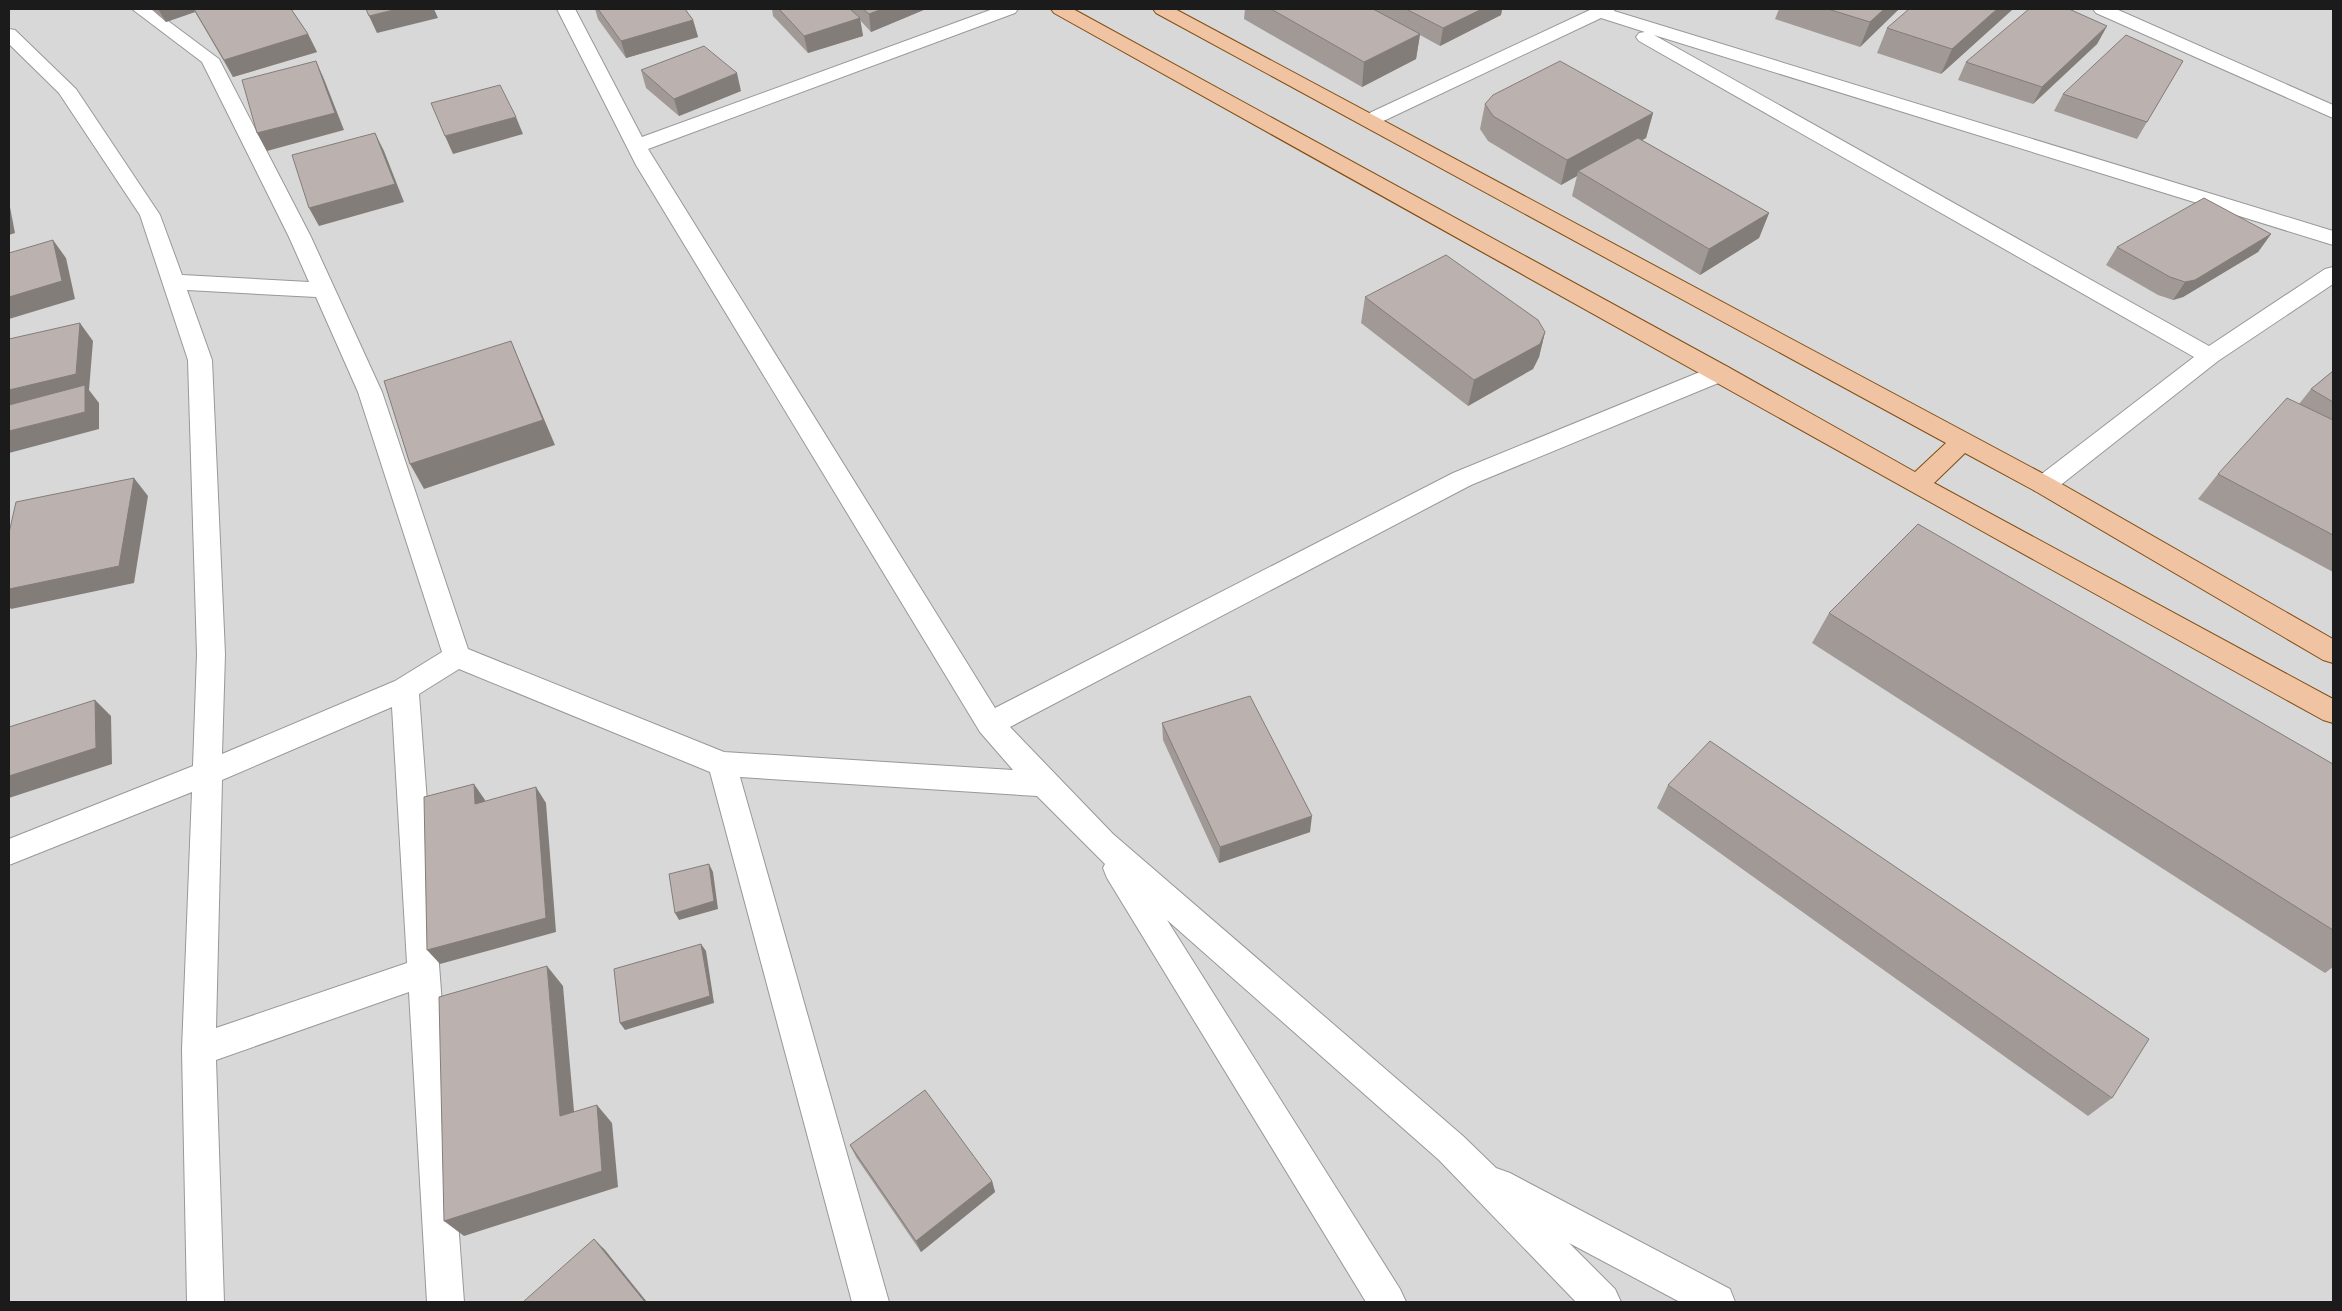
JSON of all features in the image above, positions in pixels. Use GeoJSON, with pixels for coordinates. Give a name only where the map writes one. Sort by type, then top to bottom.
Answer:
{"type":"FeatureCollection","features":[{"type":"Feature","properties":{"kind":"main road"},"geometry":{"type":"LineString","coordinates":[[1060,9],[1720,373],[1917,485],[2333,712]]}},
{"type":"Feature","properties":{"kind":"main road"},"geometry":{"type":"LineString","coordinates":[[1162,9],[2044,485],[2333,652]]}},
{"type":"Feature","properties":{"kind":"main road"},"geometry":{"type":"LineString","coordinates":[[1917,485],[1963,441]]}},
{"type":"Feature","properties":{"kind":"street"},"geometry":{"type":"LineString","coordinates":[[141,9],[210,59],[300,237],[370,392],[458,656],[722,764],[1044,784]]}},
{"type":"Feature","properties":{"kind":"street"},"geometry":{"type":"LineString","coordinates":[[566,9],[651,174],[990,724],[1044,784],[1102,843],[1451,1148],[1602,1302]]}},
{"type":"Feature","properties":{"kind":"street"},"geometry":{"type":"LineString","coordinates":[[636,146],[1008,9]]}},
{"type":"Feature","properties":{"kind":"street"},"geometry":{"type":"LineString","coordinates":[[2102,9],[2333,112]]}},
{"type":"Feature","properties":{"kind":"street"},"geometry":{"type":"LineString","coordinates":[[1600,10],[2210,356]]}},
{"type":"Feature","properties":{"kind":"street"},"geometry":{"type":"LineString","coordinates":[[1370,120],[1600,10],[2333,238]]}},
{"type":"Feature","properties":{"kind":"street"},"geometry":{"type":"LineString","coordinates":[[9,34],[66,89],[150,215],[200,360],[211,654],[199,1050],[205,1302]]}},
{"type":"Feature","properties":{"kind":"street"},"geometry":{"type":"LineString","coordinates":[[2044,485],[2210,356],[2333,274]]}},
{"type":"Feature","properties":{"kind":"street"},"geometry":{"type":"LineString","coordinates":[[174,282],[324,290]]}},
{"type":"Feature","properties":{"kind":"street"},"geometry":{"type":"LineString","coordinates":[[990,724],[1462,479],[1720,373]]}},
{"type":"Feature","properties":{"kind":"street"},"geometry":{"type":"LineString","coordinates":[[9,852],[208,773],[405,689],[458,656]]}},
{"type":"Feature","properties":{"kind":"street"},"geometry":{"type":"LineString","coordinates":[[405,689],[446,1302]]}},
{"type":"Feature","properties":{"kind":"street"},"geometry":{"type":"LineString","coordinates":[[722,764],[870,1302]]}},
{"type":"Feature","properties":{"kind":"street"},"geometry":{"type":"LineString","coordinates":[[1102,843],[1387,1302]]}},
{"type":"Feature","properties":{"kind":"street"},"geometry":{"type":"LineString","coordinates":[[199,1050],[424,972]]}},
{"type":"Feature","properties":{"kind":"street"},"geometry":{"type":"LineString","coordinates":[[1474,1172],[1718,1302]]}},
{"type":"Feature","properties":{"kind":"shaded area"},"geometry":{"type":"Polygon","coordinates":[[[9,9],[2333,9],[2333,1302],[9,1302],[9,9]]]}},
{"type":"Feature","properties":{"kind":"building"},"geometry":{"type":"Polygon","coordinates":[[[194,9],[291,9],[308,34],[224,60],[194,9]]]}},
{"type":"Feature","properties":{"kind":"building"},"geometry":{"type":"Polygon","coordinates":[[[366,9],[397,9],[369,16],[366,9]]]}},
{"type":"Feature","properties":{"kind":"building"},"geometry":{"type":"Polygon","coordinates":[[[598,9],[685,9],[693,20],[621,41],[598,9]]]}},
{"type":"Feature","properties":{"kind":"building"},"geometry":{"type":"Polygon","coordinates":[[[779,9],[850,9],[860,18],[804,36],[779,9]]]}},
{"type":"Feature","properties":{"kind":"building"},"geometry":{"type":"Polygon","coordinates":[[[863,9],[882,9],[869,14],[863,9]]]}},
{"type":"Feature","properties":{"kind":"building"},"geometry":{"type":"Polygon","coordinates":[[[1271,9],[1373,9],[1420,34],[1364,62],[1271,9]]]}},
{"type":"Feature","properties":{"kind":"building"},"geometry":{"type":"Polygon","coordinates":[[[1406,9],[1482,9],[1443,28],[1406,9]]]}},
{"type":"Feature","properties":{"kind":"building"},"geometry":{"type":"Polygon","coordinates":[[[1828,9],[1884,9],[1870,22],[1828,9]]]}},
{"type":"Feature","properties":{"kind":"building"},"geometry":{"type":"Polygon","coordinates":[[[1909,9],[1997,9],[1952,49],[1887,28],[1909,9]]]}},
{"type":"Feature","properties":{"kind":"building"},"geometry":{"type":"Polygon","coordinates":[[[2029,9],[2069,9],[2107,26],[2042,87],[1966,62],[2029,9]]]}},
{"type":"Feature","properties":{"kind":"building"},"geometry":{"type":"Polygon","coordinates":[[[2126,35],[2183,61],[2147,122],[2063,94],[2126,35]]]}},
{"type":"Feature","properties":{"kind":"building"},"geometry":{"type":"Polygon","coordinates":[[[704,46],[737,73],[674,99],[641,70],[704,46]]]}},
{"type":"Feature","properties":{"kind":"building"},"geometry":{"type":"Polygon","coordinates":[[[316,61],[335,113],[257,133],[242,80],[316,61]]]}},
{"type":"Feature","properties":{"kind":"building"},"geometry":{"type":"Polygon","coordinates":[[[1560,61],[1653,113],[1567,160],[1493,116],[1485,104],[1493,95],[1560,61]]]}},
{"type":"Feature","properties":{"kind":"building"},"geometry":{"type":"Polygon","coordinates":[[[500,85],[516,117],[445,136],[431,103],[500,85]]]}},
{"type":"Feature","properties":{"kind":"building"},"geometry":{"type":"Polygon","coordinates":[[[375,133],[395,184],[309,208],[292,155],[375,133]]]}},
{"type":"Feature","properties":{"kind":"building"},"geometry":{"type":"Polygon","coordinates":[[[1638,138],[1769,213],[1709,249],[1578,171],[1638,138]]]}},
{"type":"Feature","properties":{"kind":"building"},"geometry":{"type":"Polygon","coordinates":[[[2204,198],[2271,234],[2195,280],[2185,282],[2170,277],[2117,247],[2204,198]]]}},
{"type":"Feature","properties":{"kind":"building"},"geometry":{"type":"Polygon","coordinates":[[[53,240],[62,281],[9,297],[9,253],[53,240]]]}},
{"type":"Feature","properties":{"kind":"building"},"geometry":{"type":"Polygon","coordinates":[[[1446,255],[1538,320],[1545,332],[1540,344],[1474,380],[1365,297],[1446,255]]]}},
{"type":"Feature","properties":{"kind":"building"},"geometry":{"type":"Polygon","coordinates":[[[80,323],[76,374],[9,390],[9,339],[80,323]]]}},
{"type":"Feature","properties":{"kind":"building"},"geometry":{"type":"Polygon","coordinates":[[[511,341],[543,420],[410,464],[384,381],[511,341]]]}},
{"type":"Feature","properties":{"kind":"building"},"geometry":{"type":"Polygon","coordinates":[[[2333,371],[2333,402],[2311,389],[2333,371]]]}},
{"type":"Feature","properties":{"kind":"building"},"geometry":{"type":"Polygon","coordinates":[[[85,385],[85,412],[9,431],[9,405],[85,385]]]}},
{"type":"Feature","properties":{"kind":"building"},"geometry":{"type":"Polygon","coordinates":[[[2287,398],[2333,420],[2333,535],[2218,474],[2287,398]]]}},
{"type":"Feature","properties":{"kind":"building"},"geometry":{"type":"Polygon","coordinates":[[[134,478],[119,566],[9,589],[9,533],[16,502],[134,478]]]}},
{"type":"Feature","properties":{"kind":"building"},"geometry":{"type":"Polygon","coordinates":[[[1918,524],[2333,764],[2333,930],[1829,613],[1918,524]]]}},
{"type":"Feature","properties":{"kind":"building"},"geometry":{"type":"Polygon","coordinates":[[[1250,696],[1312,816],[1220,847],[1162,723],[1250,696]]]}},
{"type":"Feature","properties":{"kind":"building"},"geometry":{"type":"Polygon","coordinates":[[[95,700],[96,748],[9,776],[9,727],[95,700]]]}},
{"type":"Feature","properties":{"kind":"building"},"geometry":{"type":"Polygon","coordinates":[[[1710,741],[2149,1039],[2112,1098],[1668,785],[1710,741]]]}},
{"type":"Feature","properties":{"kind":"building"},"geometry":{"type":"Polygon","coordinates":[[[474,784],[475,804],[536,787],[546,918],[427,950],[424,797],[474,784]]]}},
{"type":"Feature","properties":{"kind":"building"},"geometry":{"type":"Polygon","coordinates":[[[709,864],[714,901],[675,913],[669,874],[709,864]]]}},
{"type":"Feature","properties":{"kind":"building"},"geometry":{"type":"Polygon","coordinates":[[[701,944],[710,996],[620,1023],[614,969],[701,944]]]}},
{"type":"Feature","properties":{"kind":"building"},"geometry":{"type":"Polygon","coordinates":[[[547,966],[560,1116],[597,1105],[602,1171],[444,1221],[439,997],[547,966]]]}},
{"type":"Feature","properties":{"kind":"building"},"geometry":{"type":"Polygon","coordinates":[[[925,1090],[992,1181],[916,1241],[850,1145],[925,1090]]]}},
{"type":"Feature","properties":{"kind":"building"},"geometry":{"type":"Polygon","coordinates":[[[594,1239],[645,1302],[523,1302],[594,1239]]]}}]}
